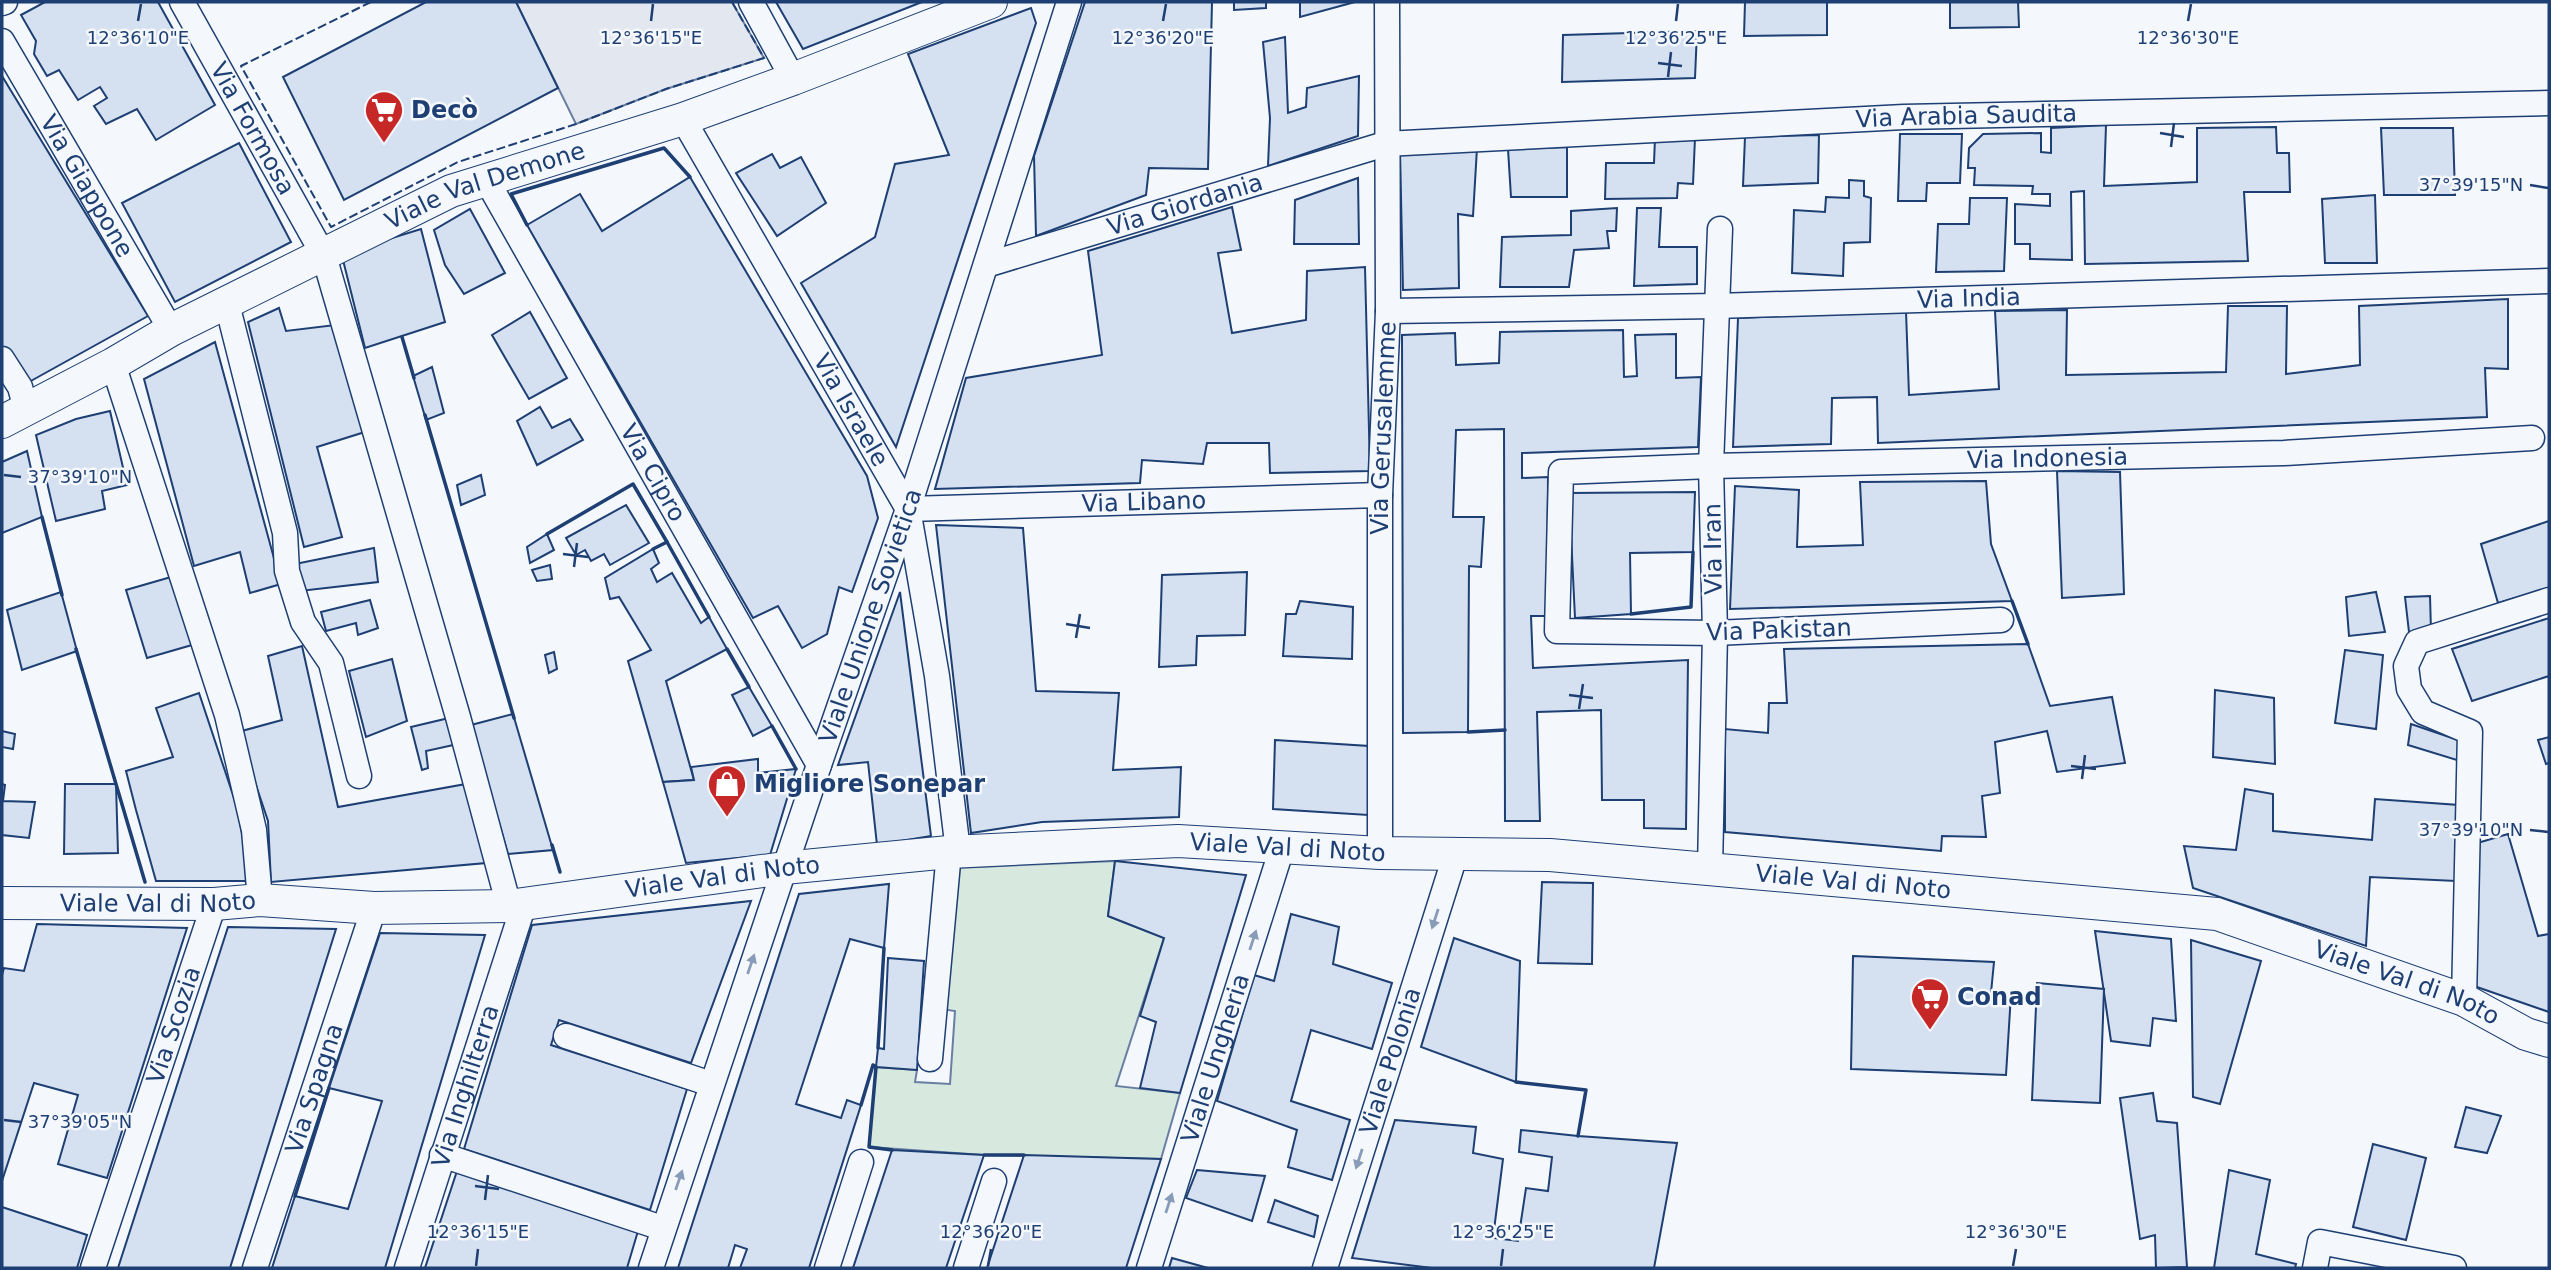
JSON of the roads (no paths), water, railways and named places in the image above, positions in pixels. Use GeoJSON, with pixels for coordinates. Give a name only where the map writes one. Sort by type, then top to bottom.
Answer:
{"type":"FeatureCollection","features":[{"type":"Feature","properties":{"kind":"street","name":"Via Formosa"},"geometry":{"type":"LineString","coordinates":[[182,2],[324,256],[458,717],[517,905]]}},
{"type":"Feature","properties":{"kind":"street"},"geometry":{"type":"LineString","coordinates":[[751,2],[793,79]]}},
{"type":"Feature","properties":{"kind":"street","name":"Viale Val Demone"},"geometry":{"type":"LineString","coordinates":[[14,415],[113,364],[171,330],[451,191],[683,119],[991,2]]}},
{"type":"Feature","properties":{"kind":"street","name":"Viale Unione Sovietica"},"geometry":{"type":"LineString","coordinates":[[650,1268],[908,509],[1069,2]]}},
{"type":"Feature","properties":{"kind":"street","name":"Via Gerusalemme"},"geometry":{"type":"LineString","coordinates":[[1380,853],[1380,495],[1388,312],[1385,144],[1387,2]]}},
{"type":"Feature","properties":{"kind":"street","name":"Via Giappone"},"geometry":{"type":"LineString","coordinates":[[2,41],[171,330]]}},
{"type":"Feature","properties":{"kind":"street","name":"Via Arabia Saudita"},"geometry":{"type":"LineString","coordinates":[[1385,144],[1904,117],[2549,103]]}},
{"type":"Feature","properties":{"kind":"street","name":"Via Israele"},"geometry":{"type":"LineString","coordinates":[[683,119],[908,509],[937,676],[954,852],[930,1059]]}},
{"type":"Feature","properties":{"kind":"street","name":"Via Giordania"},"geometry":{"type":"LineString","coordinates":[[986,265],[1385,144]]}},
{"type":"Feature","properties":{"kind":"street","name":"Via Cipro"},"geometry":{"type":"LineString","coordinates":[[486,179],[819,765]]}},
{"type":"Feature","properties":{"kind":"street","name":"Via Iran"},"geometry":{"type":"LineString","coordinates":[[1710,869],[1716,633],[1711,466],[1720,229]]}},
{"type":"Feature","properties":{"kind":"street","name":"Via India"},"geometry":{"type":"LineString","coordinates":[[1388,312],[1716,306],[2549,281]]}},
{"type":"Feature","properties":{"kind":"street"},"geometry":{"type":"LineString","coordinates":[[227,304],[285,533],[288,571],[303,622],[331,663],[359,776]]}},
{"type":"Feature","properties":{"kind":"street"},"geometry":{"type":"LineString","coordinates":[[2,359],[20,387],[14,415]]}},
{"type":"Feature","properties":{"kind":"street"},"geometry":{"type":"LineString","coordinates":[[113,364],[227,715],[254,830],[260,900]]}},
{"type":"Feature","properties":{"kind":"street","name":"Via Indonesia"},"geometry":{"type":"LineString","coordinates":[[1557,631],[1561,472],[2284,453],[2532,438]]}},
{"type":"Feature","properties":{"kind":"street","name":"Via Libano"},"geometry":{"type":"LineString","coordinates":[[908,509],[1380,495]]}},
{"type":"Feature","properties":{"kind":"street"},"geometry":{"type":"LineString","coordinates":[[2464,1000],[2470,732],[2423,712],[2409,690],[2406,666],[2417,642],[2549,600]]}},
{"type":"Feature","properties":{"kind":"street","name":"Via Pakistan"},"geometry":{"type":"LineString","coordinates":[[1557,631],[1716,633],[2001,620]]}},
{"type":"Feature","properties":{"kind":"street","name":"Viale Val di Noto"},"geometry":{"type":"LineString","coordinates":[[2,903],[215,904],[260,900],[374,908],[517,905],[784,868],[954,852],[1178,841],[1380,853],[1550,855],[2217,914],[2464,1000],[2526,1034],[2549,1041]]}},
{"type":"Feature","properties":{"kind":"street","name":"Viale Ungheria"},"geometry":{"type":"LineString","coordinates":[[1149,1268],[1282,848]]}},
{"type":"Feature","properties":{"kind":"street","name":"Viale Polonia"},"geometry":{"type":"LineString","coordinates":[[1325,1268],[1456,853]]}},
{"type":"Feature","properties":{"kind":"street","name":"Via Scozia"},"geometry":{"type":"LineString","coordinates":[[93,1268],[215,904]]}},
{"type":"Feature","properties":{"kind":"street","name":"Via Inghilterra"},"geometry":{"type":"LineString","coordinates":[[407,1268],[517,905]]}},
{"type":"Feature","properties":{"kind":"street","name":"Via Spagna"},"geometry":{"type":"LineString","coordinates":[[255,1268],[374,908]]}},
{"type":"Feature","properties":{"kind":"street"},"geometry":{"type":"LineString","coordinates":[[566,1036],[711,1084]]}},
{"type":"Feature","properties":{"kind":"street"},"geometry":{"type":"LineString","coordinates":[[442,1155],[662,1228]]}},
{"type":"Feature","properties":{"kind":"street"},"geometry":{"type":"LineString","coordinates":[[827,1268],[861,1162]]}},
{"type":"Feature","properties":{"kind":"street"},"geometry":{"type":"LineString","coordinates":[[966,1268],[994,1181]]}},
{"type":"Feature","properties":{"kind":"street"},"geometry":{"type":"LineString","coordinates":[[2315,1268],[2320,1242],[2454,1268]]}},
{"type":"Feature","properties":{"kind":"place","name":"Decò"},"geometry":{"type":"Point","coordinates":[384,144]}},
{"type":"Feature","properties":{"kind":"place","name":"Migliore Sonepar"},"geometry":{"type":"Point","coordinates":[727,818]}},
{"type":"Feature","properties":{"kind":"place","name":"Conad"},"geometry":{"type":"Point","coordinates":[1930,1031]}}]}
